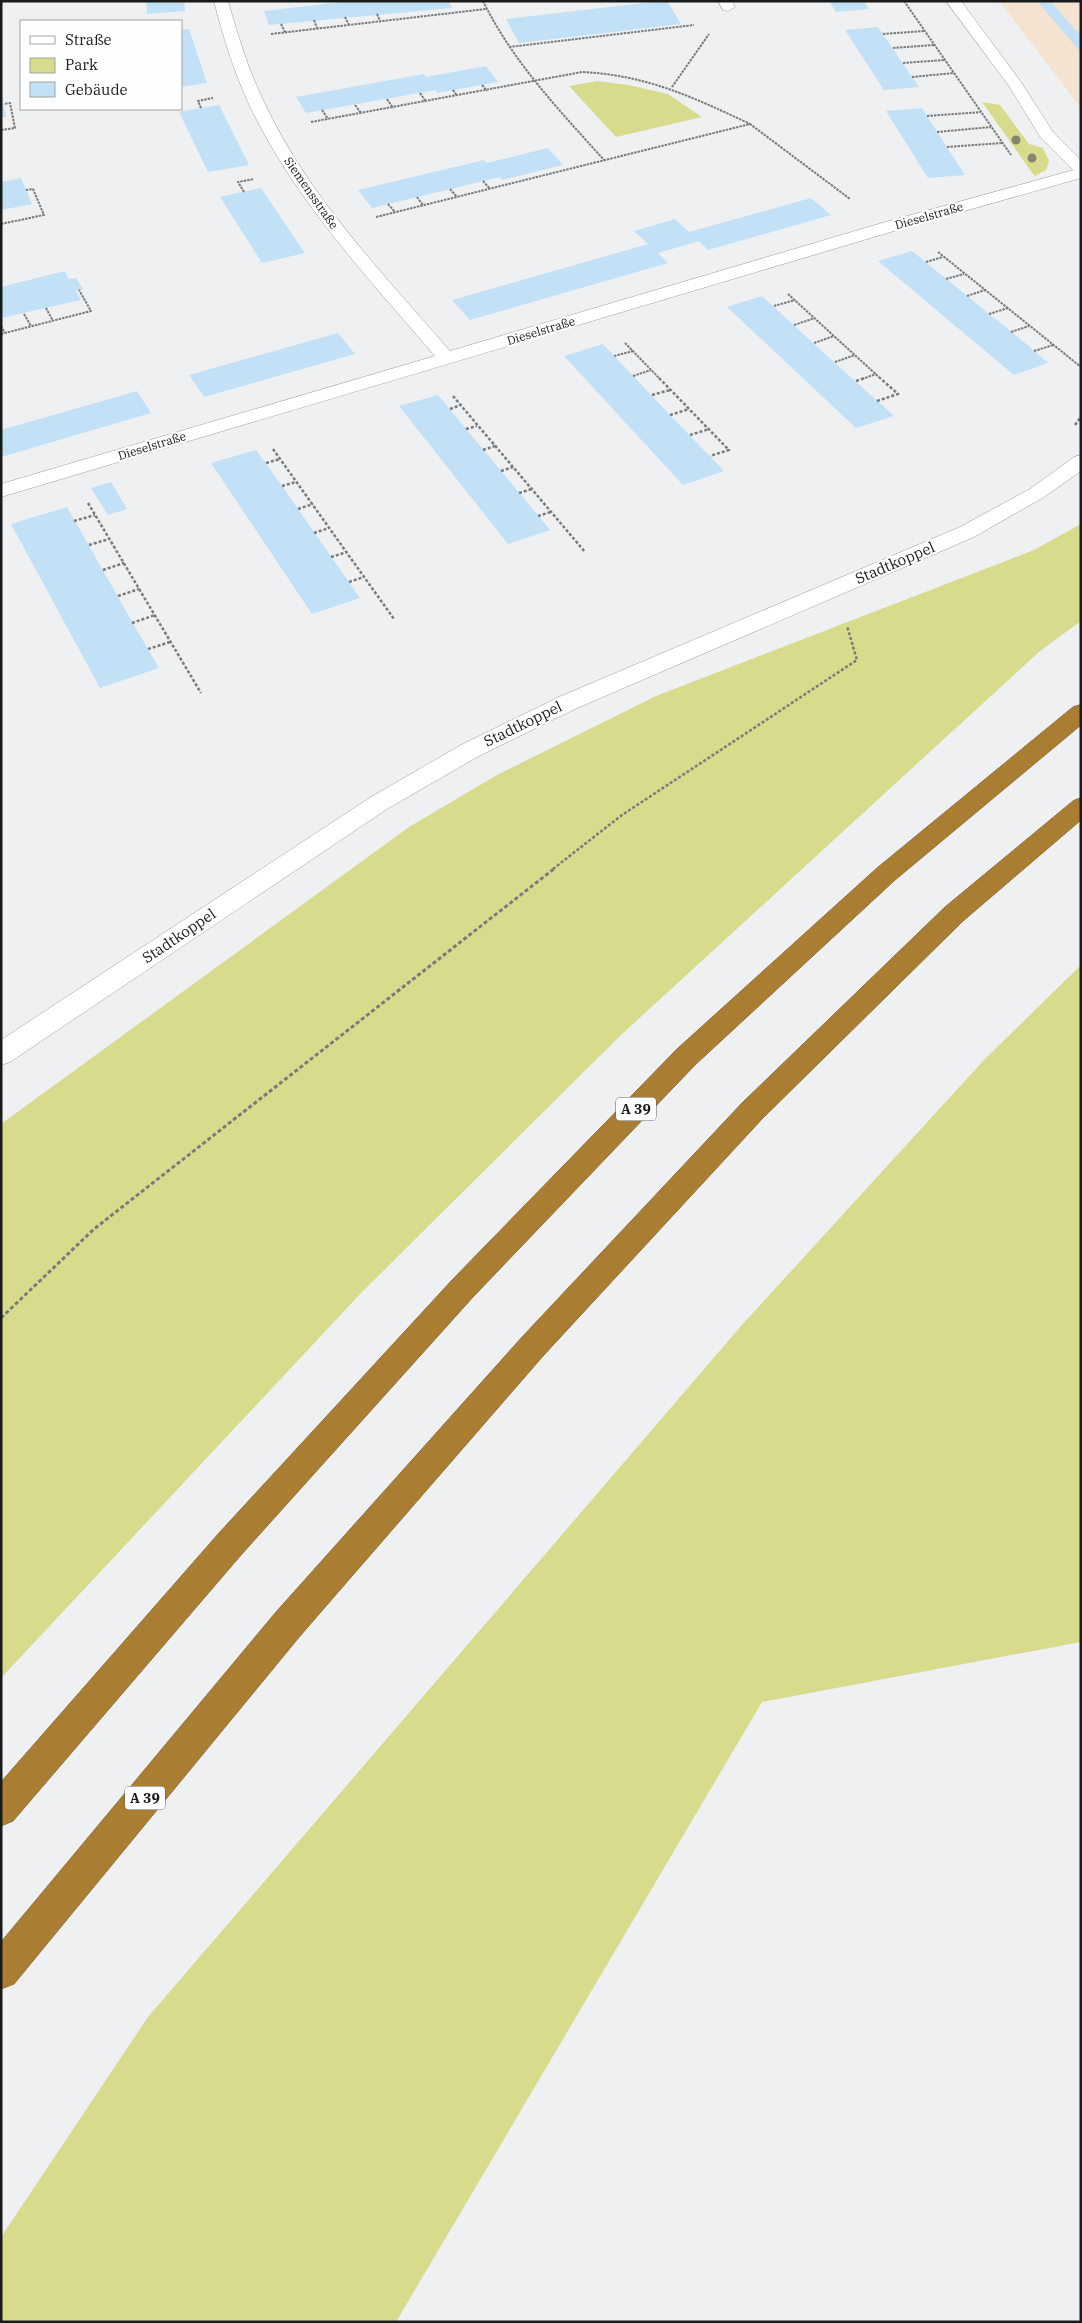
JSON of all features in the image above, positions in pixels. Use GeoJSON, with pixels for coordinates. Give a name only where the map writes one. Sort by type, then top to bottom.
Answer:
{"type":"FeatureCollection","features":[{"type":"Feature","properties":{"kind":"highway","name":"A 39"},"geometry":{"type":"LineString","coordinates":[[1,1809],[230,1544],[450,1302],[686,1057],[886,874],[1081,713]]}},
{"type":"Feature","properties":{"kind":"highway","name":"A 39"},"geometry":{"type":"LineString","coordinates":[[1,1972],[288,1624],[533,1346],[752,1111],[954,914],[1081,807]]}},
{"type":"Feature","properties":{"kind":"street","name":"Siemensstraße"},"geometry":{"type":"LineString","coordinates":[[221,1],[231,39],[269,130],[334,227],[447,359]]}},
{"type":"Feature","properties":{"kind":"street"},"geometry":{"type":"LineString","coordinates":[[954,1],[1016,85],[1047,135],[1081,171]]}},
{"type":"Feature","properties":{"kind":"street"},"geometry":{"type":"LineString","coordinates":[[1016,85],[1061,126]]}},
{"type":"Feature","properties":{"kind":"street","name":"Dieselstraße"},"geometry":{"type":"LineString","coordinates":[[1,491],[895,225],[1040,185],[1081,171]]}},
{"type":"Feature","properties":{"kind":"street","name":"Stadtkoppel"},"geometry":{"type":"LineString","coordinates":[[1,1054],[378,803],[469,751],[567,703],[967,532],[1038,493],[1081,461]]}},
{"type":"Feature","properties":{"kind":"path"},"geometry":{"type":"LineString","coordinates":[[483,1],[510,47],[535,82],[604,160]]}},
{"type":"Feature","properties":{"kind":"path"},"geometry":{"type":"LineString","coordinates":[[904,1],[1016,161],[1040,185]]}},
{"type":"Feature","properties":{"kind":"path"},"geometry":{"type":"LineString","coordinates":[[672,87],[717,22],[726,4]]}},
{"type":"Feature","properties":{"kind":"path"},"geometry":{"type":"LineString","coordinates":[[438,9],[440,14]]}},
{"type":"Feature","properties":{"kind":"path"},"geometry":{"type":"LineString","coordinates":[[231,39],[486,9]]}},
{"type":"Feature","properties":{"kind":"path"},"geometry":{"type":"LineString","coordinates":[[408,12],[410,17]]}},
{"type":"Feature","properties":{"kind":"path"},"geometry":{"type":"LineString","coordinates":[[377,14],[380,21]]}},
{"type":"Feature","properties":{"kind":"path"},"geometry":{"type":"LineString","coordinates":[[345,17],[349,24]]}},
{"type":"Feature","properties":{"kind":"path"},"geometry":{"type":"LineString","coordinates":[[314,20],[317,28]]}},
{"type":"Feature","properties":{"kind":"path"},"geometry":{"type":"LineString","coordinates":[[510,47],[561,39],[717,22]]}},
{"type":"Feature","properties":{"kind":"path"},"geometry":{"type":"LineString","coordinates":[[281,24],[285,32]]}},
{"type":"Feature","properties":{"kind":"path"},"geometry":{"type":"LineString","coordinates":[[883,34],[926,31]]}},
{"type":"Feature","properties":{"kind":"path"},"geometry":{"type":"LineString","coordinates":[[893,48],[935,45]]}},
{"type":"Feature","properties":{"kind":"path"},"geometry":{"type":"LineString","coordinates":[[902,63],[945,60]]}},
{"type":"Feature","properties":{"kind":"path"},"geometry":{"type":"LineString","coordinates":[[269,130],[582,72],[605,72],[642,78],[672,87],[750,124],[895,225],[944,256],[1081,367]]}},
{"type":"Feature","properties":{"kind":"path"},"geometry":{"type":"LineString","coordinates":[[912,77],[954,73]]}},
{"type":"Feature","properties":{"kind":"path"},"geometry":{"type":"LineString","coordinates":[[482,85],[487,91]]}},
{"type":"Feature","properties":{"kind":"path"},"geometry":{"type":"LineString","coordinates":[[452,90],[457,96]]}},
{"type":"Feature","properties":{"kind":"path"},"geometry":{"type":"LineString","coordinates":[[420,93],[426,102]]}},
{"type":"Feature","properties":{"kind":"path"},"geometry":{"type":"LineString","coordinates":[[387,99],[393,108]]}},
{"type":"Feature","properties":{"kind":"path"},"geometry":{"type":"LineString","coordinates":[[1,130],[15,128],[10,103],[4,104]]}},
{"type":"Feature","properties":{"kind":"path"},"geometry":{"type":"LineString","coordinates":[[355,105],[361,114]]}},
{"type":"Feature","properties":{"kind":"path"},"geometry":{"type":"LineString","coordinates":[[322,110],[328,119]]}},
{"type":"Feature","properties":{"kind":"path"},"geometry":{"type":"LineString","coordinates":[[927,116],[981,112]]}},
{"type":"Feature","properties":{"kind":"path"},"geometry":{"type":"LineString","coordinates":[[334,227],[750,124]]}},
{"type":"Feature","properties":{"kind":"path"},"geometry":{"type":"LineString","coordinates":[[937,132],[992,127]]}},
{"type":"Feature","properties":{"kind":"path"},"geometry":{"type":"LineString","coordinates":[[947,147],[1003,142]]}},
{"type":"Feature","properties":{"kind":"path"},"geometry":{"type":"LineString","coordinates":[[547,169],[552,174]]}},
{"type":"Feature","properties":{"kind":"path"},"geometry":{"type":"LineString","coordinates":[[518,176],[522,181]]}},
{"type":"Feature","properties":{"kind":"path"},"geometry":{"type":"LineString","coordinates":[[483,181],[490,189]]}},
{"type":"Feature","properties":{"kind":"path"},"geometry":{"type":"LineString","coordinates":[[1,223],[44,215],[33,189],[26,190]]}},
{"type":"Feature","properties":{"kind":"path"},"geometry":{"type":"LineString","coordinates":[[450,189],[457,197]]}},
{"type":"Feature","properties":{"kind":"path"},"geometry":{"type":"LineString","coordinates":[[417,197],[423,205]]}},
{"type":"Feature","properties":{"kind":"path"},"geometry":{"type":"LineString","coordinates":[[388,204],[395,212]]}},
{"type":"Feature","properties":{"kind":"path"},"geometry":{"type":"LineString","coordinates":[[926,262],[944,256]]}},
{"type":"Feature","properties":{"kind":"path"},"geometry":{"type":"LineString","coordinates":[[757,266],[898,394],[878,401]]}},
{"type":"Feature","properties":{"kind":"path"},"geometry":{"type":"LineString","coordinates":[[946,279],[964,273]]}},
{"type":"Feature","properties":{"kind":"path"},"geometry":{"type":"LineString","coordinates":[[1,326],[3,333],[91,311],[79,290]]}},
{"type":"Feature","properties":{"kind":"path"},"geometry":{"type":"LineString","coordinates":[[967,296],[986,290]]}},
{"type":"Feature","properties":{"kind":"path"},"geometry":{"type":"LineString","coordinates":[[774,306],[794,300]]}},
{"type":"Feature","properties":{"kind":"path"},"geometry":{"type":"LineString","coordinates":[[46,308],[53,321]]}},
{"type":"Feature","properties":{"kind":"path"},"geometry":{"type":"LineString","coordinates":[[989,314],[1008,308]]}},
{"type":"Feature","properties":{"kind":"path"},"geometry":{"type":"LineString","coordinates":[[24,314],[30,326]]}},
{"type":"Feature","properties":{"kind":"path"},"geometry":{"type":"LineString","coordinates":[[596,314],[729,450],[710,456]]}},
{"type":"Feature","properties":{"kind":"path"},"geometry":{"type":"LineString","coordinates":[[794,325],[815,318]]}},
{"type":"Feature","properties":{"kind":"path"},"geometry":{"type":"LineString","coordinates":[[1011,332],[1030,326]]}},
{"type":"Feature","properties":{"kind":"path"},"geometry":{"type":"LineString","coordinates":[[814,343],[834,336]]}},
{"type":"Feature","properties":{"kind":"path"},"geometry":{"type":"LineString","coordinates":[[1034,351],[1054,344]]}},
{"type":"Feature","properties":{"kind":"path"},"geometry":{"type":"LineString","coordinates":[[614,356],[632,351]]}},
{"type":"Feature","properties":{"kind":"path"},"geometry":{"type":"LineString","coordinates":[[835,362],[855,355]]}},
{"type":"Feature","properties":{"kind":"path"},"geometry":{"type":"LineString","coordinates":[[426,365],[585,552]]}},
{"type":"Feature","properties":{"kind":"path"},"geometry":{"type":"LineString","coordinates":[[633,376],[651,370]]}},
{"type":"Feature","properties":{"kind":"path"},"geometry":{"type":"LineString","coordinates":[[856,381],[876,374]]}},
{"type":"Feature","properties":{"kind":"path"},"geometry":{"type":"LineString","coordinates":[[652,395],[670,390]]}},
{"type":"Feature","properties":{"kind":"path"},"geometry":{"type":"LineString","coordinates":[[450,409],[461,406]]}},
{"type":"Feature","properties":{"kind":"path"},"geometry":{"type":"LineString","coordinates":[[670,415],[689,409]]}},
{"type":"Feature","properties":{"kind":"path"},"geometry":{"type":"LineString","coordinates":[[250,417],[394,619]]}},
{"type":"Feature","properties":{"kind":"path"},"geometry":{"type":"LineString","coordinates":[[466,429],[478,426]]}},
{"type":"Feature","properties":{"kind":"path"},"geometry":{"type":"LineString","coordinates":[[690,435],[709,429]]}},
{"type":"Feature","properties":{"kind":"path"},"geometry":{"type":"LineString","coordinates":[[483,450],[495,446]]}},
{"type":"Feature","properties":{"kind":"path"},"geometry":{"type":"LineString","coordinates":[[266,464],[280,459]]}},
{"type":"Feature","properties":{"kind":"path"},"geometry":{"type":"LineString","coordinates":[[501,471],[513,467]]}},
{"type":"Feature","properties":{"kind":"path"},"geometry":{"type":"LineString","coordinates":[[69,471],[201,692]]}},
{"type":"Feature","properties":{"kind":"path"},"geometry":{"type":"LineString","coordinates":[[282,486],[296,482]]}},
{"type":"Feature","properties":{"kind":"path"},"geometry":{"type":"LineString","coordinates":[[519,494],[532,489]]}},
{"type":"Feature","properties":{"kind":"path"},"geometry":{"type":"LineString","coordinates":[[298,509],[312,504]]}},
{"type":"Feature","properties":{"kind":"path"},"geometry":{"type":"LineString","coordinates":[[538,516],[551,512]]}},
{"type":"Feature","properties":{"kind":"path"},"geometry":{"type":"LineString","coordinates":[[74,521],[94,514]]}},
{"type":"Feature","properties":{"kind":"path"},"geometry":{"type":"LineString","coordinates":[[314,533],[329,528]]}},
{"type":"Feature","properties":{"kind":"path"},"geometry":{"type":"LineString","coordinates":[[89,546],[109,539]]}},
{"type":"Feature","properties":{"kind":"path"},"geometry":{"type":"LineString","coordinates":[[331,557],[347,552]]}},
{"type":"Feature","properties":{"kind":"path"},"geometry":{"type":"LineString","coordinates":[[103,570],[124,563]]}},
{"type":"Feature","properties":{"kind":"path"},"geometry":{"type":"LineString","coordinates":[[349,582],[364,577]]}},
{"type":"Feature","properties":{"kind":"path"},"geometry":{"type":"LineString","coordinates":[[1,1318],[94,1229],[622,814],[857,660],[836,588]]}},
{"type":"Feature","properties":{"kind":"path"},"geometry":{"type":"LineString","coordinates":[[118,596],[139,589]]}},
{"type":"Feature","properties":{"kind":"path"},"geometry":{"type":"LineString","coordinates":[[132,622],[155,615]]}},
{"type":"Feature","properties":{"kind":"path"},"geometry":{"type":"LineString","coordinates":[[148,650],[170,642]]}},
{"type":"Feature","properties":{"kind":"shaded area"},"geometry":{"type":"Polygon","coordinates":[[[999,1],[1081,1],[1081,108],[999,1]]]}},
{"type":"Feature","properties":{"kind":"green space"},"geometry":{"type":"Polygon","coordinates":[[[597,81],[628,85],[668,94],[702,117],[616,137],[569,86],[597,81]]]}},
{"type":"Feature","properties":{"kind":"green space"},"geometry":{"type":"Polygon","coordinates":[[[982,102],[1000,105],[1029,144],[1043,148],[1049,161],[1046,170],[1035,176],[1033,174],[982,102]]]}},
{"type":"Feature","properties":{"kind":"green space"},"geometry":{"type":"Polygon","coordinates":[[[1081,524],[1081,621],[1040,651],[622,1034],[362,1292],[1,1678],[1,1124],[409,827],[497,775],[656,696],[1034,550],[1081,524]]]}},
{"type":"Feature","properties":{"kind":"green space"},"geometry":{"type":"Polygon","coordinates":[[[1081,965],[1081,1642],[762,1702],[396,2322],[1,2322],[1,2237],[148,2017],[741,1326],[984,1060],[1081,965]]]}},
{"type":"Feature","properties":{"kind":"building"},"geometry":{"type":"Polygon","coordinates":[[[146,1],[184,1],[185,11],[147,14],[146,1]]]}},
{"type":"Feature","properties":{"kind":"building"},"geometry":{"type":"Polygon","coordinates":[[[350,1],[449,1],[452,8],[269,25],[264,11],[350,1]]]}},
{"type":"Feature","properties":{"kind":"building"},"geometry":{"type":"Polygon","coordinates":[[[667,1],[681,24],[519,43],[506,19],[667,1]]]}},
{"type":"Feature","properties":{"kind":"building"},"geometry":{"type":"Polygon","coordinates":[[[829,1],[864,1],[869,9],[836,12],[829,1]]]}},
{"type":"Feature","properties":{"kind":"building"},"geometry":{"type":"Polygon","coordinates":[[[1037,1],[1050,1],[1076,31],[1081,31],[1081,53],[1037,1]]]}},
{"type":"Feature","properties":{"kind":"building"},"geometry":{"type":"Polygon","coordinates":[[[878,27],[919,87],[884,90],[845,30],[878,27]]]}},
{"type":"Feature","properties":{"kind":"building"},"geometry":{"type":"Polygon","coordinates":[[[189,29],[207,83],[182,87],[182,30],[189,29]]]}},
{"type":"Feature","properties":{"kind":"building"},"geometry":{"type":"Polygon","coordinates":[[[486,66],[498,82],[437,93],[436,90],[306,113],[296,97],[424,74],[426,77],[486,66]]]}},
{"type":"Feature","properties":{"kind":"building"},"geometry":{"type":"Polygon","coordinates":[[[1,94],[6,117],[1,117],[1,94]]]}},
{"type":"Feature","properties":{"kind":"building"},"geometry":{"type":"Polygon","coordinates":[[[219,105],[249,165],[208,172],[179,112],[219,105]]]}},
{"type":"Feature","properties":{"kind":"building"},"geometry":{"type":"Polygon","coordinates":[[[922,108],[965,175],[928,178],[886,111],[922,108]]]}},
{"type":"Feature","properties":{"kind":"building"},"geometry":{"type":"Polygon","coordinates":[[[548,148],[563,165],[502,180],[500,177],[372,208],[358,190],[484,160],[487,163],[548,148]]]}},
{"type":"Feature","properties":{"kind":"building"},"geometry":{"type":"Polygon","coordinates":[[[21,178],[32,204],[1,210],[1,182],[21,178]]]}},
{"type":"Feature","properties":{"kind":"building"},"geometry":{"type":"Polygon","coordinates":[[[261,188],[305,253],[262,263],[220,197],[261,188]]]}},
{"type":"Feature","properties":{"kind":"building"},"geometry":{"type":"Polygon","coordinates":[[[811,198],[831,215],[708,250],[699,241],[658,253],[668,263],[470,320],[452,300],[648,244],[634,231],[675,219],[689,232],[811,198]]]}},
{"type":"Feature","properties":{"kind":"building"},"geometry":{"type":"Polygon","coordinates":[[[912,251],[1048,363],[1014,375],[878,261],[912,251]]]}},
{"type":"Feature","properties":{"kind":"building"},"geometry":{"type":"Polygon","coordinates":[[[65,271],[69,279],[76,278],[83,289],[76,291],[81,300],[1,318],[1,287],[65,271]]]}},
{"type":"Feature","properties":{"kind":"building"},"geometry":{"type":"Polygon","coordinates":[[[762,296],[894,416],[856,428],[727,307],[762,296]]]}},
{"type":"Feature","properties":{"kind":"building"},"geometry":{"type":"Polygon","coordinates":[[[338,333],[355,354],[204,397],[189,375],[338,333]]]}},
{"type":"Feature","properties":{"kind":"building"},"geometry":{"type":"Polygon","coordinates":[[[603,344],[724,471],[683,485],[564,356],[603,344]]]}},
{"type":"Feature","properties":{"kind":"building"},"geometry":{"type":"Polygon","coordinates":[[[137,391],[151,413],[1,457],[1,430],[137,391]]]}},
{"type":"Feature","properties":{"kind":"building"},"geometry":{"type":"Polygon","coordinates":[[[438,395],[550,530],[508,544],[399,406],[438,395]]]}},
{"type":"Feature","properties":{"kind":"building"},"geometry":{"type":"Polygon","coordinates":[[[256,450],[360,598],[312,614],[211,463],[256,450]]]}},
{"type":"Feature","properties":{"kind":"building"},"geometry":{"type":"Polygon","coordinates":[[[111,482],[127,509],[108,515],[91,488],[111,482]]]}},
{"type":"Feature","properties":{"kind":"building"},"geometry":{"type":"Polygon","coordinates":[[[67,507],[159,668],[100,688],[11,524],[67,507]]]}}]}
